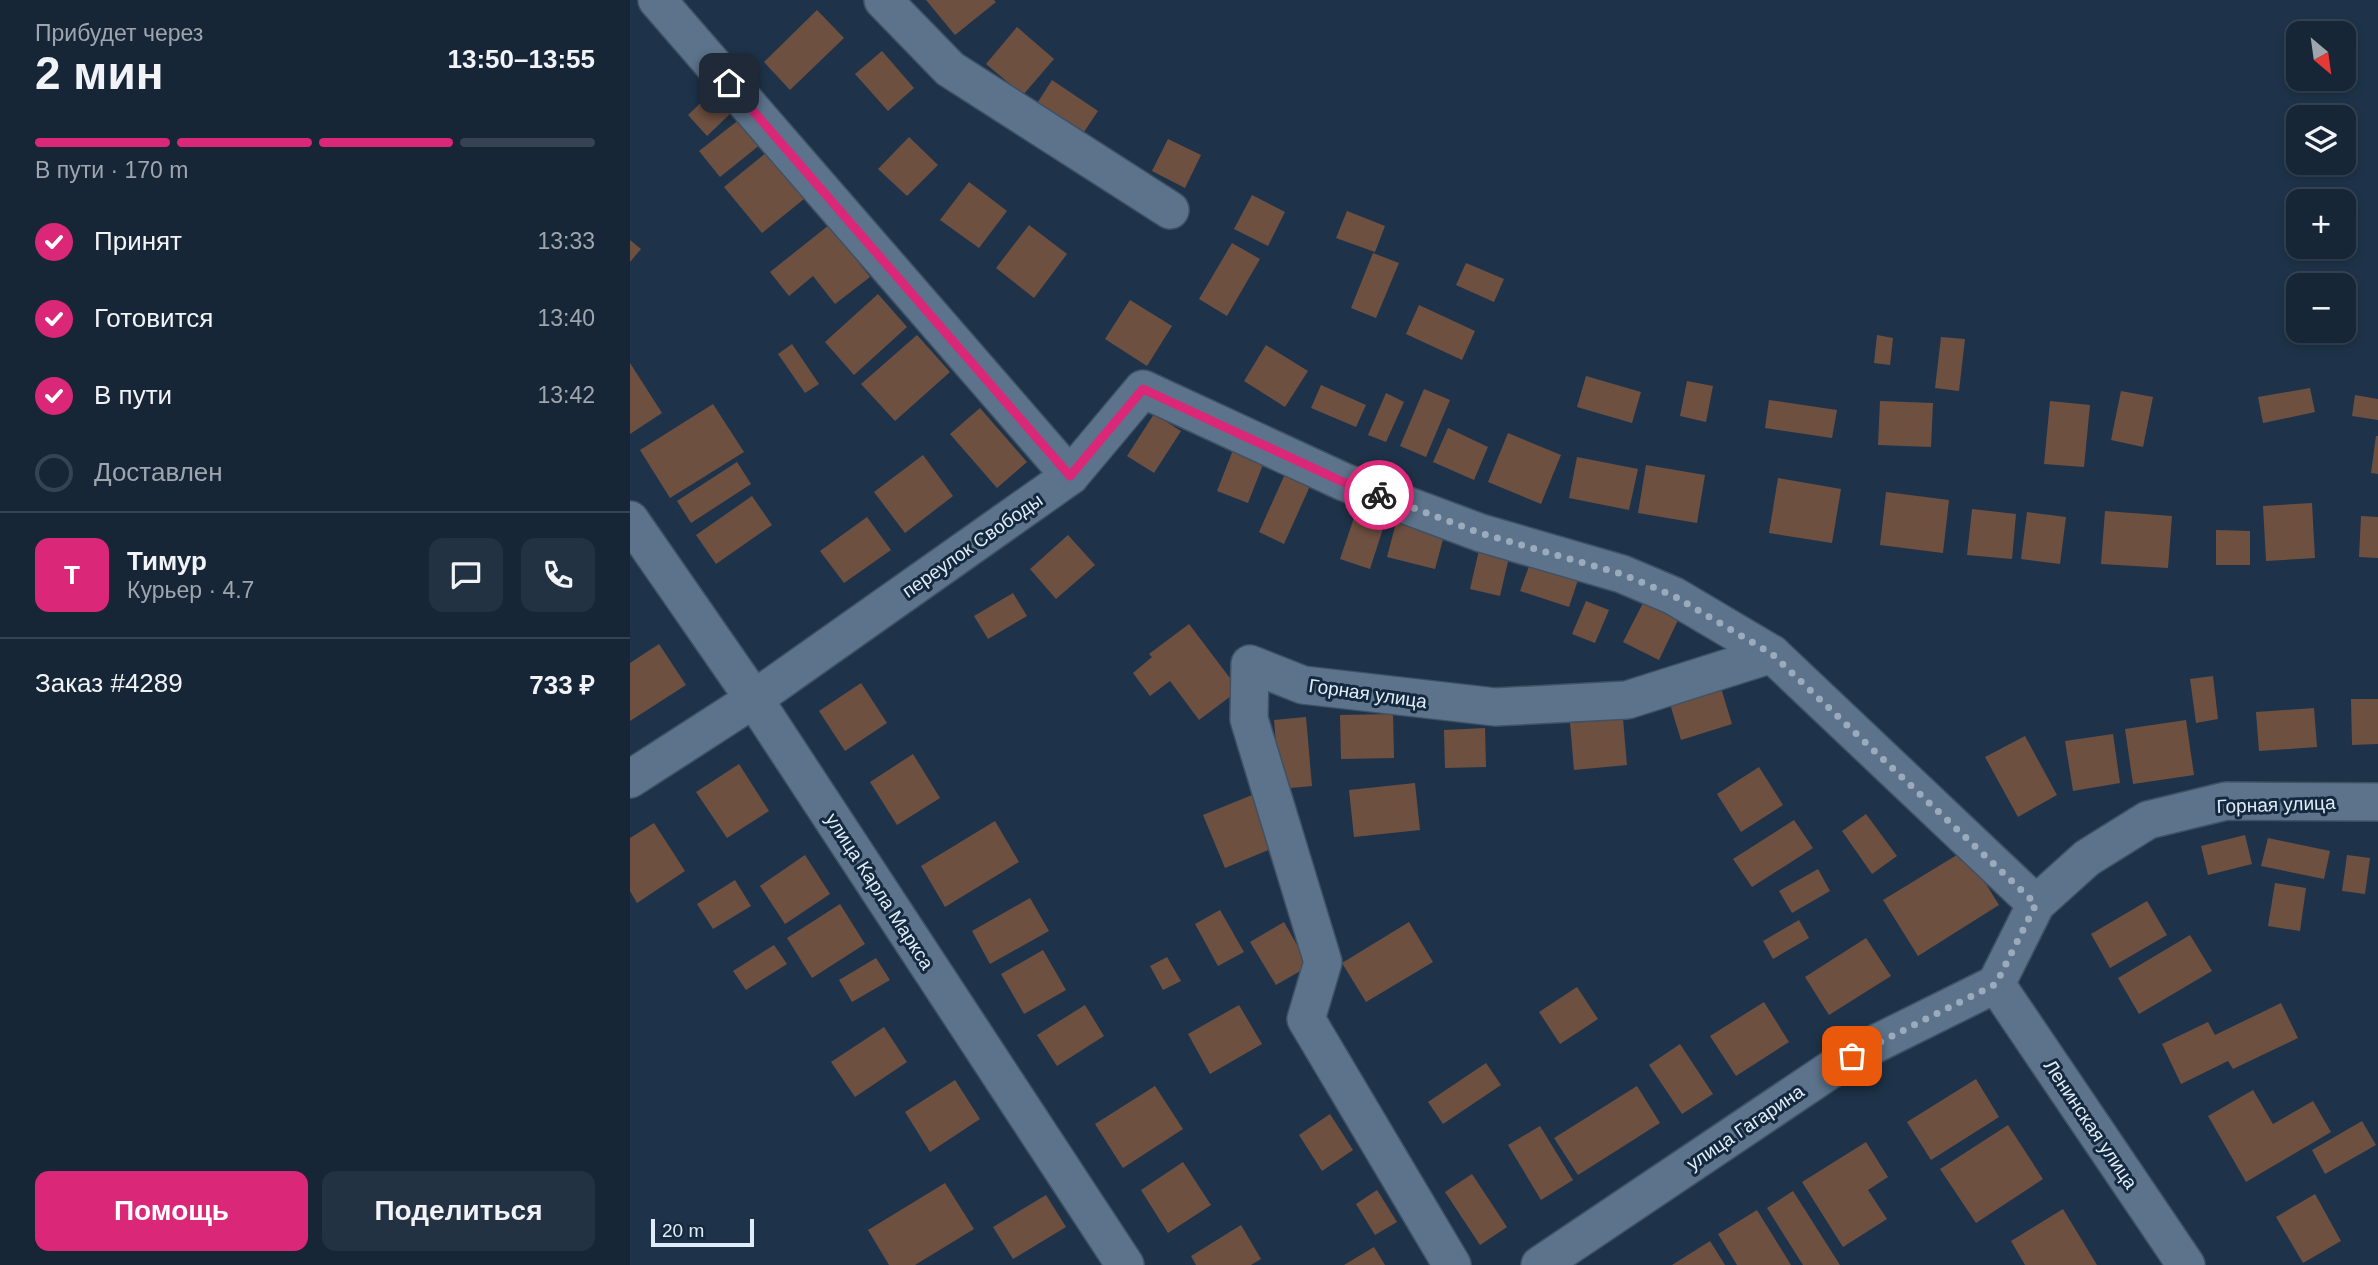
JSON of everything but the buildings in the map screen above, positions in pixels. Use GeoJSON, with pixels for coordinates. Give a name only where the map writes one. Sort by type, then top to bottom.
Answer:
{"type":"FeatureCollection","features":[{"type":"Feature","properties":{"kind":"street"},"geometry":{"type":"LineString","coordinates":[[657,0],[1070,476]]}},
{"type":"Feature","properties":{"kind":"street"},"geometry":{"type":"LineString","coordinates":[[883,0],[950,69],[1170,210]]}},
{"type":"Feature","properties":{"kind":"street","name":"переулок Свободы"},"geometry":{"type":"LineString","coordinates":[[630,779],[754,699],[1070,476],[1143,389],[1343,482],[1480,533],[1622,574],[1674,596],[1772,654]]}},
{"type":"Feature","properties":{"kind":"street","name":"улица Карла Маркса"},"geometry":{"type":"LineString","coordinates":[[630,520],[754,699],[1125,1265]]}},
{"type":"Feature","properties":{"kind":"street"},"geometry":{"type":"LineString","coordinates":[[1772,654],[2036,904]]}},
{"type":"Feature","properties":{"kind":"street","name":"Горная улица"},"geometry":{"type":"LineString","coordinates":[[1452,1265],[1306,1019],[1322,962],[1249,719],[1250,664],[1303,685],[1495,707],[1627,700],[1772,654]]}},
{"type":"Feature","properties":{"kind":"street","name":"Горная улица"},"geometry":{"type":"LineString","coordinates":[[1996,984],[2036,904],[2087,858],[2148,820],[2225,801],[2378,802]]}},
{"type":"Feature","properties":{"kind":"street","name":"улица Гагарина"},"geometry":{"type":"LineString","coordinates":[[1540,1265],[1852,1056],[1996,984]]}},
{"type":"Feature","properties":{"kind":"street","name":"Ленинская улица"},"geometry":{"type":"LineString","coordinates":[[1996,984],[2186,1265]]}},
{"type":"Feature","properties":{"kind":"way so far"},"geometry":{"type":"LineString","coordinates":[[1379,495],[1480,533],[1622,574],[1674,596],[1772,654],[2036,904],[1996,984],[1852,1056]]}},
{"type":"Feature","properties":{"kind":"route"},"geometry":{"type":"LineString","coordinates":[[729,83],[1070,476],[1143,389],[1343,482],[1379,495]]}}]}
